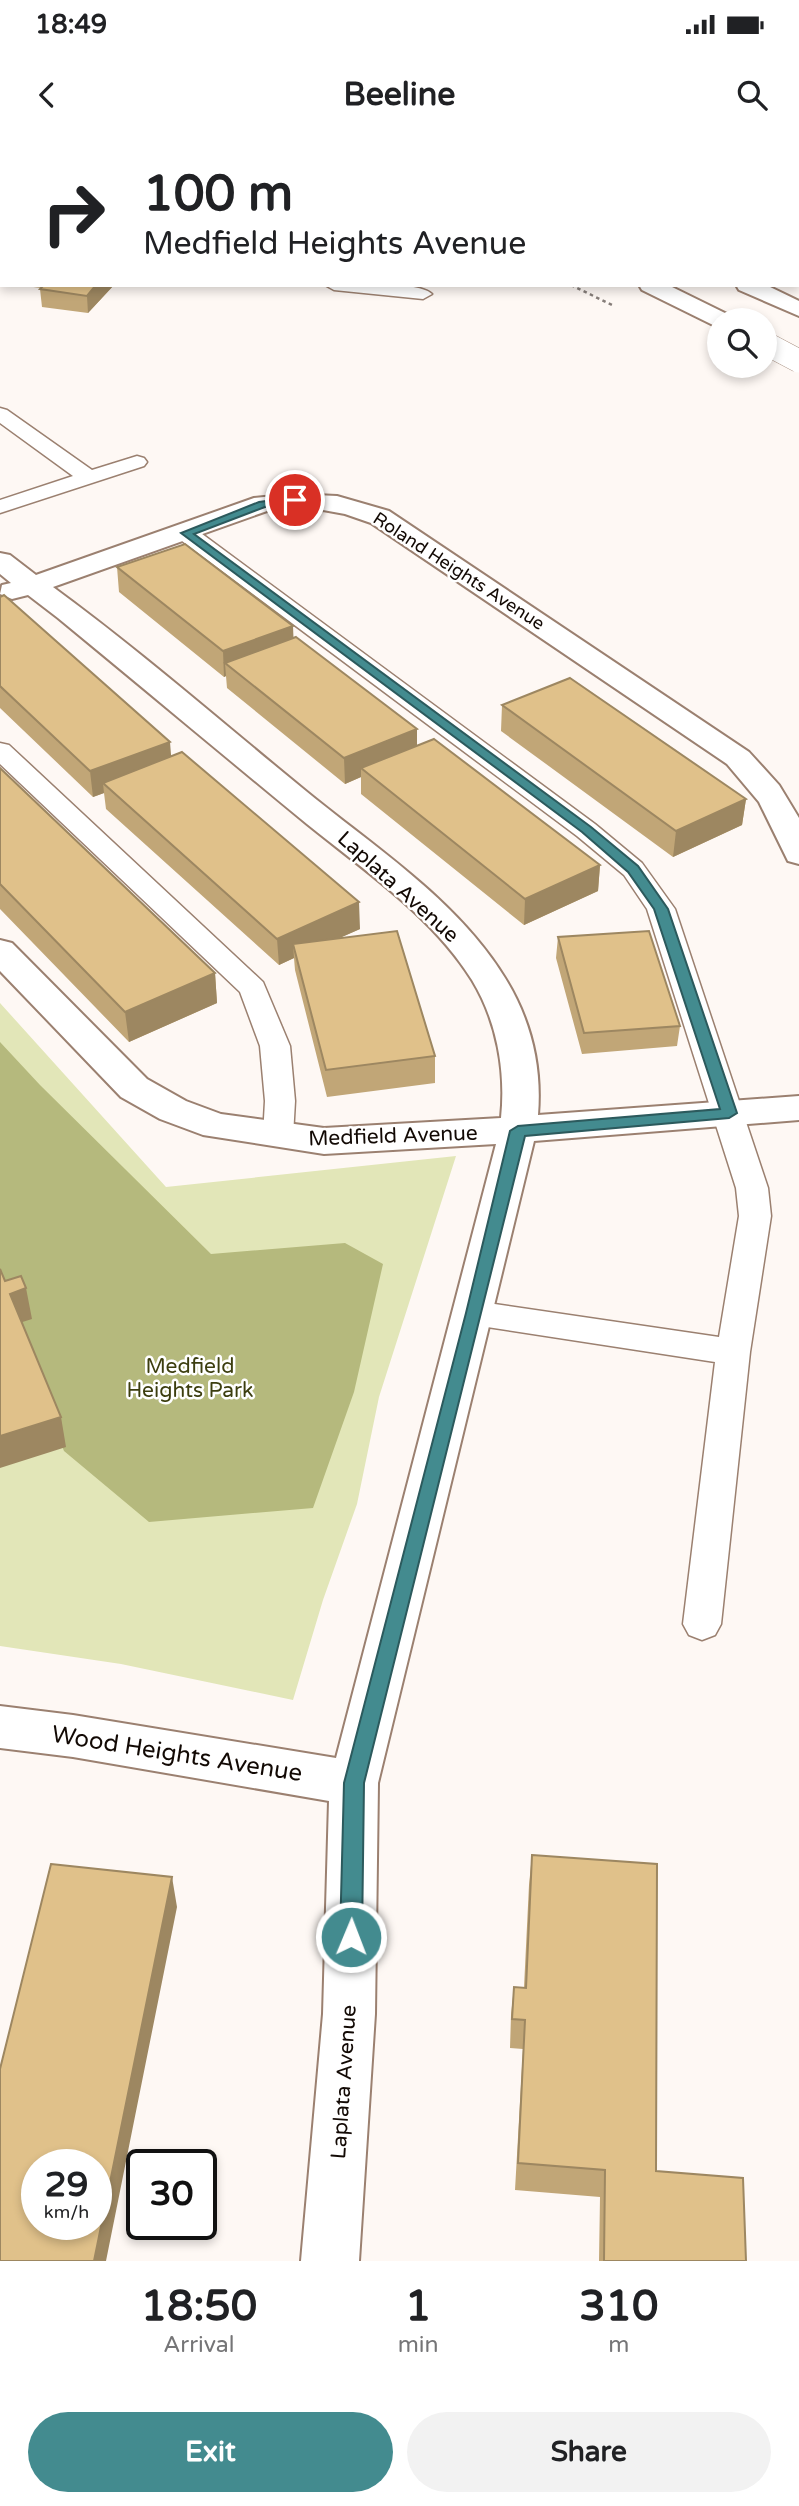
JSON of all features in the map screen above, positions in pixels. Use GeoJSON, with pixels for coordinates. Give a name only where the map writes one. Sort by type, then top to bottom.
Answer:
{"type":"FeatureCollection","features":[{"type":"Feature","properties":{"kind":"main road"},"geometry":{"type":"LineString","coordinates":[[654,287],[707,313]]}},
{"type":"Feature","properties":{"kind":"main road"},"geometry":{"type":"LineString","coordinates":[[751,287],[799,309]]}},
{"type":"Feature","properties":{"kind":"main road"},"geometry":{"type":"LineString","coordinates":[[777,349],[799,361]]}},
{"type":"Feature","properties":{"kind":"main road","name":"Roland Heights Avenue"},"geometry":{"type":"LineString","coordinates":[[15,590],[186,533],[263,504],[295,500],[345,504],[380,517],[738,758],[766,786],[783,814],[799,854]]}},
{"type":"Feature","properties":{"kind":"main road","name":"Laplata Avenue"},"geometry":{"type":"LineString","coordinates":[[0,561],[15,590],[76,618],[394,878],[454,934],[488,978],[507,1016],[519,1060],[523,1095],[518,1131],[354,1783],[349,2014],[330,2261]]}},
{"type":"Feature","properties":{"kind":"main road","name":"Medfield Avenue"},"geometry":{"type":"LineString","coordinates":[[0,951],[134,1088],[173,1110],[216,1126],[324,1141],[518,1131],[799,1108]]}},
{"type":"Feature","properties":{"kind":"main road","name":"Wood Heights Avenue"},"geometry":{"type":"LineString","coordinates":[[0,1727],[73,1736],[354,1783]]}},
{"type":"Feature","properties":{"kind":"lane"},"geometry":{"type":"LineString","coordinates":[[354,287],[422,294]]}},
{"type":"Feature","properties":{"kind":"lane"},"geometry":{"type":"LineString","coordinates":[[0,414],[89,477]]}},
{"type":"Feature","properties":{"kind":"lane"},"geometry":{"type":"LineString","coordinates":[[0,507],[137,462]]}},
{"type":"Feature","properties":{"kind":"lane"},"geometry":{"type":"LineString","coordinates":[[186,533],[586,830],[633,869],[661,909],[752,1188],[755,1216],[733,1352],[702,1624]]}},
{"type":"Feature","properties":{"kind":"lane"},"geometry":{"type":"LineString","coordinates":[[0,750],[253,988],[275,1046],[280,1101],[278,1136]]}},
{"type":"Feature","properties":{"kind":"lane"},"geometry":{"type":"LineString","coordinates":[[474,1313],[733,1352]]}},
{"type":"Feature","properties":{"kind":"green space","name":"Medfield Heights Park"},"geometry":{"type":"Polygon","coordinates":[[[0,1003],[166,1187],[456,1156],[379,1397],[357,1504],[323,1600],[293,1700],[121,1664],[0,1646],[0,1003]]]}},
{"type":"Feature","properties":{"kind":"green space"},"geometry":{"type":"Polygon","coordinates":[[[0,1042],[211,1254],[345,1243],[383,1264],[354,1392],[313,1508],[149,1522],[64,1451],[0,1295],[0,1042]]]}},
{"type":"Feature","properties":{"kind":"pier"},"geometry":{"type":"Polygon","coordinates":[[[680,287],[777,287],[799,293],[799,331],[777,325],[777,308],[724,308],[680,287]]]}},
{"type":"Feature","properties":{"kind":"building"},"geometry":{"type":"Polygon","coordinates":[[[42,287],[94,287],[87,296],[40,289],[42,287]]]}},
{"type":"Feature","properties":{"kind":"building"},"geometry":{"type":"Polygon","coordinates":[[[185,544],[293,626],[223,651],[117,567],[185,544]]]}},
{"type":"Feature","properties":{"kind":"building"},"geometry":{"type":"Polygon","coordinates":[[[4,595],[170,742],[90,771],[0,686],[0,597],[4,595]]]}},
{"type":"Feature","properties":{"kind":"building"},"geometry":{"type":"Polygon","coordinates":[[[296,637],[417,729],[344,758],[225,663],[296,637]]]}},
{"type":"Feature","properties":{"kind":"building"},"geometry":{"type":"Polygon","coordinates":[[[570,678],[746,799],[676,831],[502,705],[570,678]]]}},
{"type":"Feature","properties":{"kind":"building"},"geometry":{"type":"Polygon","coordinates":[[[434,739],[600,865],[525,899],[361,768],[434,739]]]}},
{"type":"Feature","properties":{"kind":"building"},"geometry":{"type":"Polygon","coordinates":[[[182,752],[359,902],[277,939],[103,783],[182,752]]]}},
{"type":"Feature","properties":{"kind":"building"},"geometry":{"type":"Polygon","coordinates":[[[0,768],[215,973],[125,1012],[0,884],[0,768]]]}},
{"type":"Feature","properties":{"kind":"building"},"geometry":{"type":"Polygon","coordinates":[[[397,931],[435,1056],[326,1070],[293,944],[397,931]]]}},
{"type":"Feature","properties":{"kind":"building"},"geometry":{"type":"Polygon","coordinates":[[[649,931],[680,1026],[584,1033],[558,937],[649,931]]]}},
{"type":"Feature","properties":{"kind":"building"},"geometry":{"type":"Polygon","coordinates":[[[0,1269],[5,1281],[21,1276],[26,1288],[10,1294],[61,1417],[0,1436],[0,1269]]]}},
{"type":"Feature","properties":{"kind":"building"},"geometry":{"type":"Polygon","coordinates":[[[532,1855],[657,1864],[656,2171],[743,2178],[746,2261],[604,2261],[605,2170],[518,2163],[525,2020],[512,2019],[514,1987],[526,1988],[532,1855]]]}},
{"type":"Feature","properties":{"kind":"building"},"geometry":{"type":"Polygon","coordinates":[[[51,1864],[172,1877],[112,2172],[112,2149],[21,2149],[21,2240],[98,2240],[94,2261],[0,2261],[0,2069],[51,1864]]]}},
{"type":"Feature","properties":{"kind":"route"},"geometry":{"type":"LineString","coordinates":[[295,500],[263,504],[186,533],[586,830],[633,869],[661,909],[729,1113],[518,1131],[354,1783],[351,1937]]}}]}
